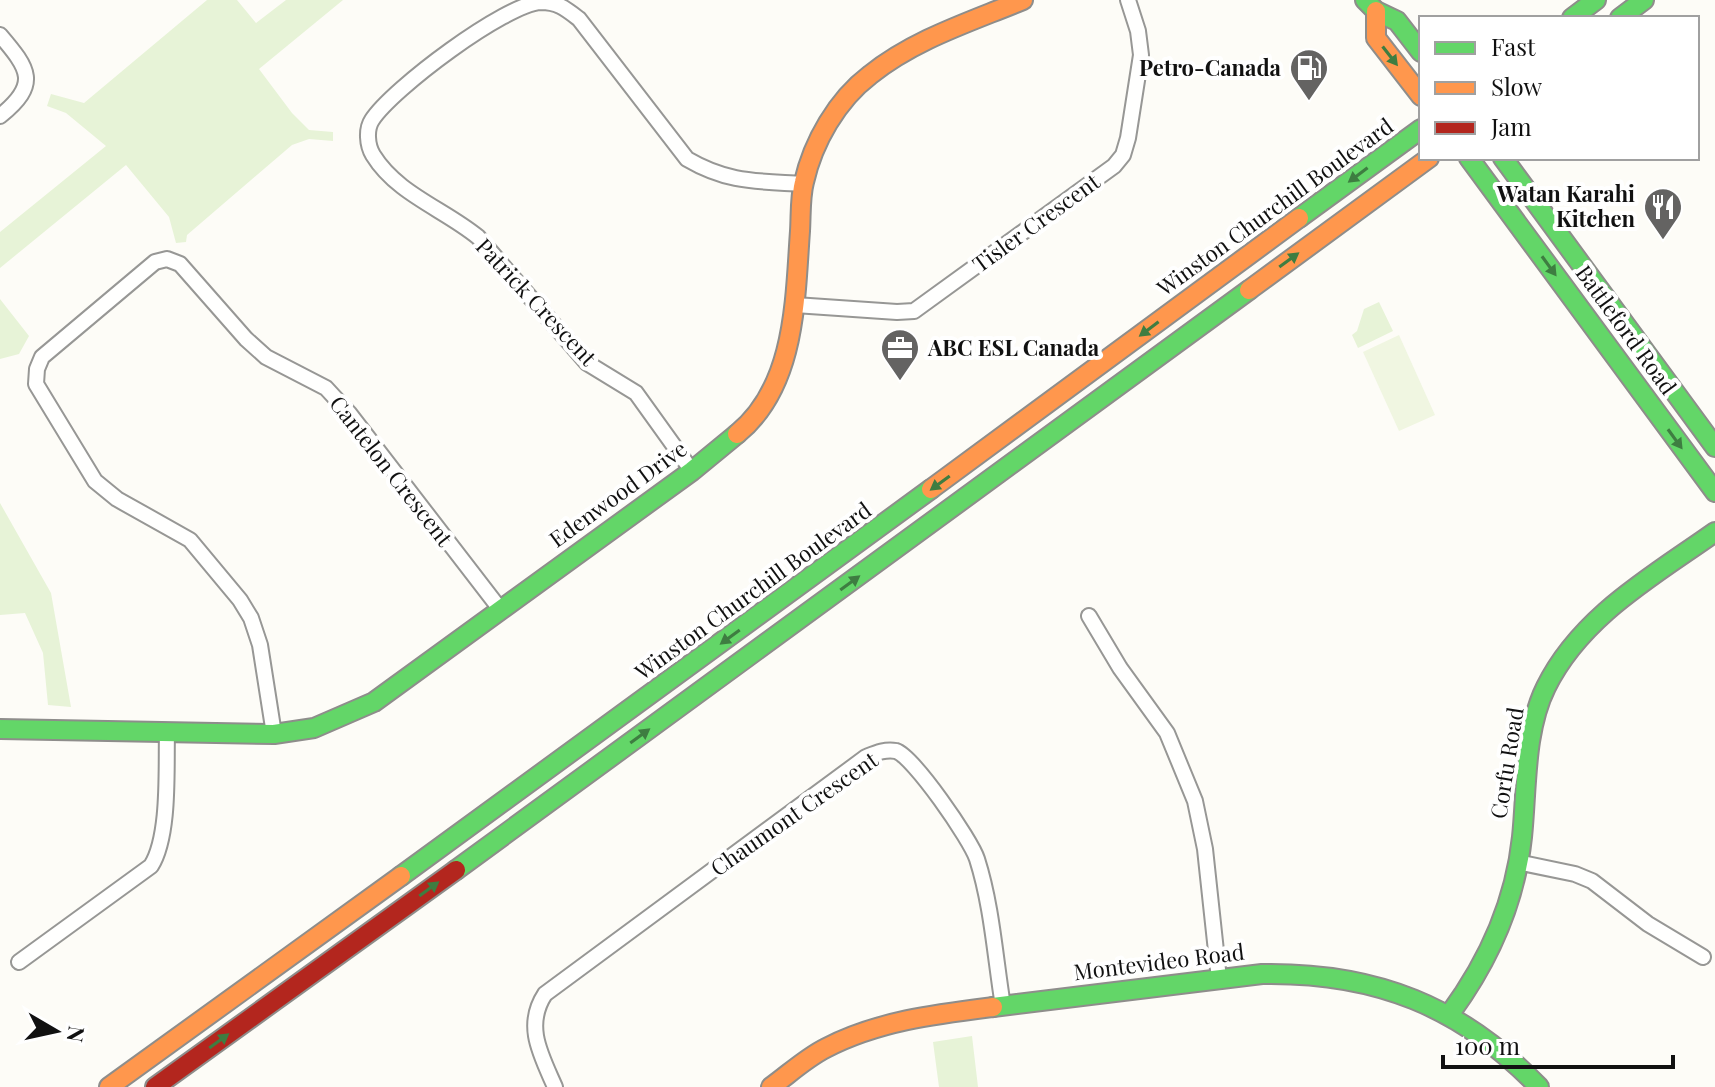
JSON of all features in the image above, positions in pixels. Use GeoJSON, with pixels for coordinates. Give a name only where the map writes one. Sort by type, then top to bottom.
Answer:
{"type":"FeatureCollection","features":[{"type":"Feature","properties":{"kind":"street","name":"Edenwood Drive"},"geometry":{"type":"LineString","coordinates":[[0,729],[274,734],[314,728],[374,702],[692,471],[747,426],[771,391],[790,341],[803,184],[817,140],[839,107],[868,76],[918,43],[998,5],[1023,0]]}},
{"type":"Feature","properties":{"kind":"street","name":"Tisler Crescent"},"geometry":{"type":"LineString","coordinates":[[795,305],[914,311],[1114,166],[1123,155],[1128,138],[1141,55],[1138,31],[1128,0]]}},
{"type":"Feature","properties":{"kind":"street"},"geometry":{"type":"LineString","coordinates":[[1575,16],[1596,0]]}},
{"type":"Feature","properties":{"kind":"street"},"geometry":{"type":"LineString","coordinates":[[1623,16],[1644,0]]}},
{"type":"Feature","properties":{"kind":"street","name":"Patrick Crescent"},"geometry":{"type":"LineString","coordinates":[[692,471],[636,393],[587,363],[478,237],[460,222],[401,186],[371,153],[367,136],[370,123],[381,108],[461,40],[538,2],[558,4],[579,19],[687,159],[710,172],[734,179],[803,184]]}},
{"type":"Feature","properties":{"kind":"street"},"geometry":{"type":"LineString","coordinates":[[1370,6],[1397,21],[1419,49]]}},
{"type":"Feature","properties":{"kind":"street"},"geometry":{"type":"LineString","coordinates":[[1370,6],[1376,38],[1419,93]]}},
{"type":"Feature","properties":{"kind":"street"},"geometry":{"type":"LineString","coordinates":[[0,35],[23,62],[28,75],[25,91],[0,116]]}},
{"type":"Feature","properties":{"kind":"street","name":"Winston Churchill Boulevard"},"geometry":{"type":"LineString","coordinates":[[109,1087],[735,634],[1419,130]]}},
{"type":"Feature","properties":{"kind":"street"},"geometry":{"type":"LineString","coordinates":[[155,1087],[674,712],[1426,160]]}},
{"type":"Feature","properties":{"kind":"street","name":"Battleford Road"},"geometry":{"type":"LineString","coordinates":[[1470,160],[1715,492]]}},
{"type":"Feature","properties":{"kind":"street","name":"Battleford Road"},"geometry":{"type":"LineString","coordinates":[[1504,160],[1715,447]]}},
{"type":"Feature","properties":{"kind":"street","name":"Cantelon Crescent"},"geometry":{"type":"LineString","coordinates":[[274,734],[260,645],[251,618],[240,600],[190,540],[117,499],[95,481],[36,384],[42,357],[155,262],[167,259],[180,264],[246,339],[266,357],[326,388],[371,438],[500,609]]}},
{"type":"Feature","properties":{"kind":"street","name":"Corfu Road"},"geometry":{"type":"LineString","coordinates":[[1449,1015],[1472,986],[1514,889],[1535,718],[1553,674],[1572,647],[1604,612],[1715,532]]}},
{"type":"Feature","properties":{"kind":"street"},"geometry":{"type":"LineString","coordinates":[[1089,616],[1120,668],[1167,733],[1195,801],[1205,849],[1219,979]]}},
{"type":"Feature","properties":{"kind":"street"},"geometry":{"type":"LineString","coordinates":[[19,962],[151,866],[158,855],[162,836],[167,732]]}},
{"type":"Feature","properties":{"kind":"street","name":"Chaumont Crescent"},"geometry":{"type":"LineString","coordinates":[[555,1087],[535,1038],[536,1008],[545,994],[866,757],[882,751],[898,751],[914,764],[976,854],[983,878],[1003,1006]]}},
{"type":"Feature","properties":{"kind":"street"},"geometry":{"type":"LineString","coordinates":[[1517,862],[1575,874],[1592,881],[1648,924],[1703,957]]}},
{"type":"Feature","properties":{"kind":"street","name":"Montevideo Road"},"geometry":{"type":"LineString","coordinates":[[771,1087],[812,1056],[853,1036],[898,1022],[937,1014],[1264,974],[1340,978],[1416,999],[1449,1015],[1497,1048],[1539,1087]]}},
{"type":"Feature","properties":{"kind":"green space"},"geometry":{"type":"Polygon","coordinates":[[[207,0],[237,0],[256,23],[286,0],[343,0],[259,69],[309,130],[333,132],[333,141],[309,139],[292,145],[187,235],[186,242],[176,243],[169,217],[126,165],[0,268],[0,232],[106,146],[66,113],[47,106],[51,94],[84,103],[207,0]]]}},
{"type":"Feature","properties":{"kind":"green space"},"geometry":{"type":"Polygon","coordinates":[[[0,299],[29,336],[19,354],[0,359],[0,299]]]}},
{"type":"Feature","properties":{"kind":"green space"},"geometry":{"type":"Polygon","coordinates":[[[1379,302],[1393,331],[1358,348],[1352,335],[1357,331],[1364,309],[1379,302]]]}},
{"type":"Feature","properties":{"kind":"green space"},"geometry":{"type":"Polygon","coordinates":[[[1399,335],[1435,415],[1399,431],[1363,352],[1399,335]]]}},
{"type":"Feature","properties":{"kind":"green space"},"geometry":{"type":"Polygon","coordinates":[[[0,503],[51,593],[71,707],[48,705],[43,653],[25,613],[0,615],[0,503]]]}},
{"type":"Feature","properties":{"kind":"green space"},"geometry":{"type":"Polygon","coordinates":[[[972,1036],[978,1087],[939,1087],[933,1042],[972,1036]]]}},
{"type":"Feature","properties":{"kind":"traffic: fast"},"geometry":{"type":"LineString","coordinates":[[1365,0],[1376,11],[1397,21],[1419,49]]}},
{"type":"Feature","properties":{"kind":"traffic: fast"},"geometry":{"type":"LineString","coordinates":[[1575,16],[1596,0]]}},
{"type":"Feature","properties":{"kind":"traffic: fast"},"geometry":{"type":"LineString","coordinates":[[1623,16],[1644,0]]}},
{"type":"Feature","properties":{"kind":"traffic: fast"},"geometry":{"type":"LineString","coordinates":[[1299,218],[1419,130]]}},
{"type":"Feature","properties":{"kind":"traffic: fast"},"geometry":{"type":"LineString","coordinates":[[1470,160],[1715,492]]}},
{"type":"Feature","properties":{"kind":"traffic: fast"},"geometry":{"type":"LineString","coordinates":[[1504,160],[1715,447]]}},
{"type":"Feature","properties":{"kind":"traffic: fast"},"geometry":{"type":"LineString","coordinates":[[456,870],[1249,290]]}},
{"type":"Feature","properties":{"kind":"traffic: fast"},"geometry":{"type":"LineString","coordinates":[[0,729],[274,734],[314,728],[374,702],[692,471],[737,434]]}},
{"type":"Feature","properties":{"kind":"traffic: fast"},"geometry":{"type":"LineString","coordinates":[[401,876],[931,489]]}},
{"type":"Feature","properties":{"kind":"traffic: fast"},"geometry":{"type":"LineString","coordinates":[[1449,1015],[1488,953],[1506,909],[1522,837],[1530,741],[1546,687],[1578,639],[1599,618],[1620,599],[1715,532]]}},
{"type":"Feature","properties":{"kind":"traffic: fast"},"geometry":{"type":"LineString","coordinates":[[993,1007],[1262,974],[1342,979],[1414,999],[1447,1015],[1479,1035],[1539,1087]]}},
{"type":"Feature","properties":{"kind":"traffic: slow"},"geometry":{"type":"LineString","coordinates":[[737,434],[771,392],[782,367],[793,313],[803,188],[813,152],[837,109],[858,85],[905,51],[1023,0]]}},
{"type":"Feature","properties":{"kind":"traffic: slow"},"geometry":{"type":"LineString","coordinates":[[1376,11],[1376,38],[1419,93]]}},
{"type":"Feature","properties":{"kind":"traffic: slow"},"geometry":{"type":"LineString","coordinates":[[1249,290],[1426,160]]}},
{"type":"Feature","properties":{"kind":"traffic: slow"},"geometry":{"type":"LineString","coordinates":[[931,489],[1299,218]]}},
{"type":"Feature","properties":{"kind":"traffic: slow"},"geometry":{"type":"LineString","coordinates":[[109,1087],[401,876]]}},
{"type":"Feature","properties":{"kind":"traffic: slow"},"geometry":{"type":"LineString","coordinates":[[771,1087],[819,1052],[866,1031],[929,1016],[993,1007]]}},
{"type":"Feature","properties":{"kind":"traffic: jam"},"geometry":{"type":"LineString","coordinates":[[155,1087],[456,870]]}},
{"type":"Feature","properties":{"kind":"place","name":"Petro-Canada"},"geometry":{"type":"Point","coordinates":[1309,102]}},
{"type":"Feature","properties":{"kind":"place","name":"Watan Karahi Kitchen"},"geometry":{"type":"Point","coordinates":[1663,241]}},
{"type":"Feature","properties":{"kind":"place","name":"ABC ESL Canada"},"geometry":{"type":"Point","coordinates":[900,382]}}]}
